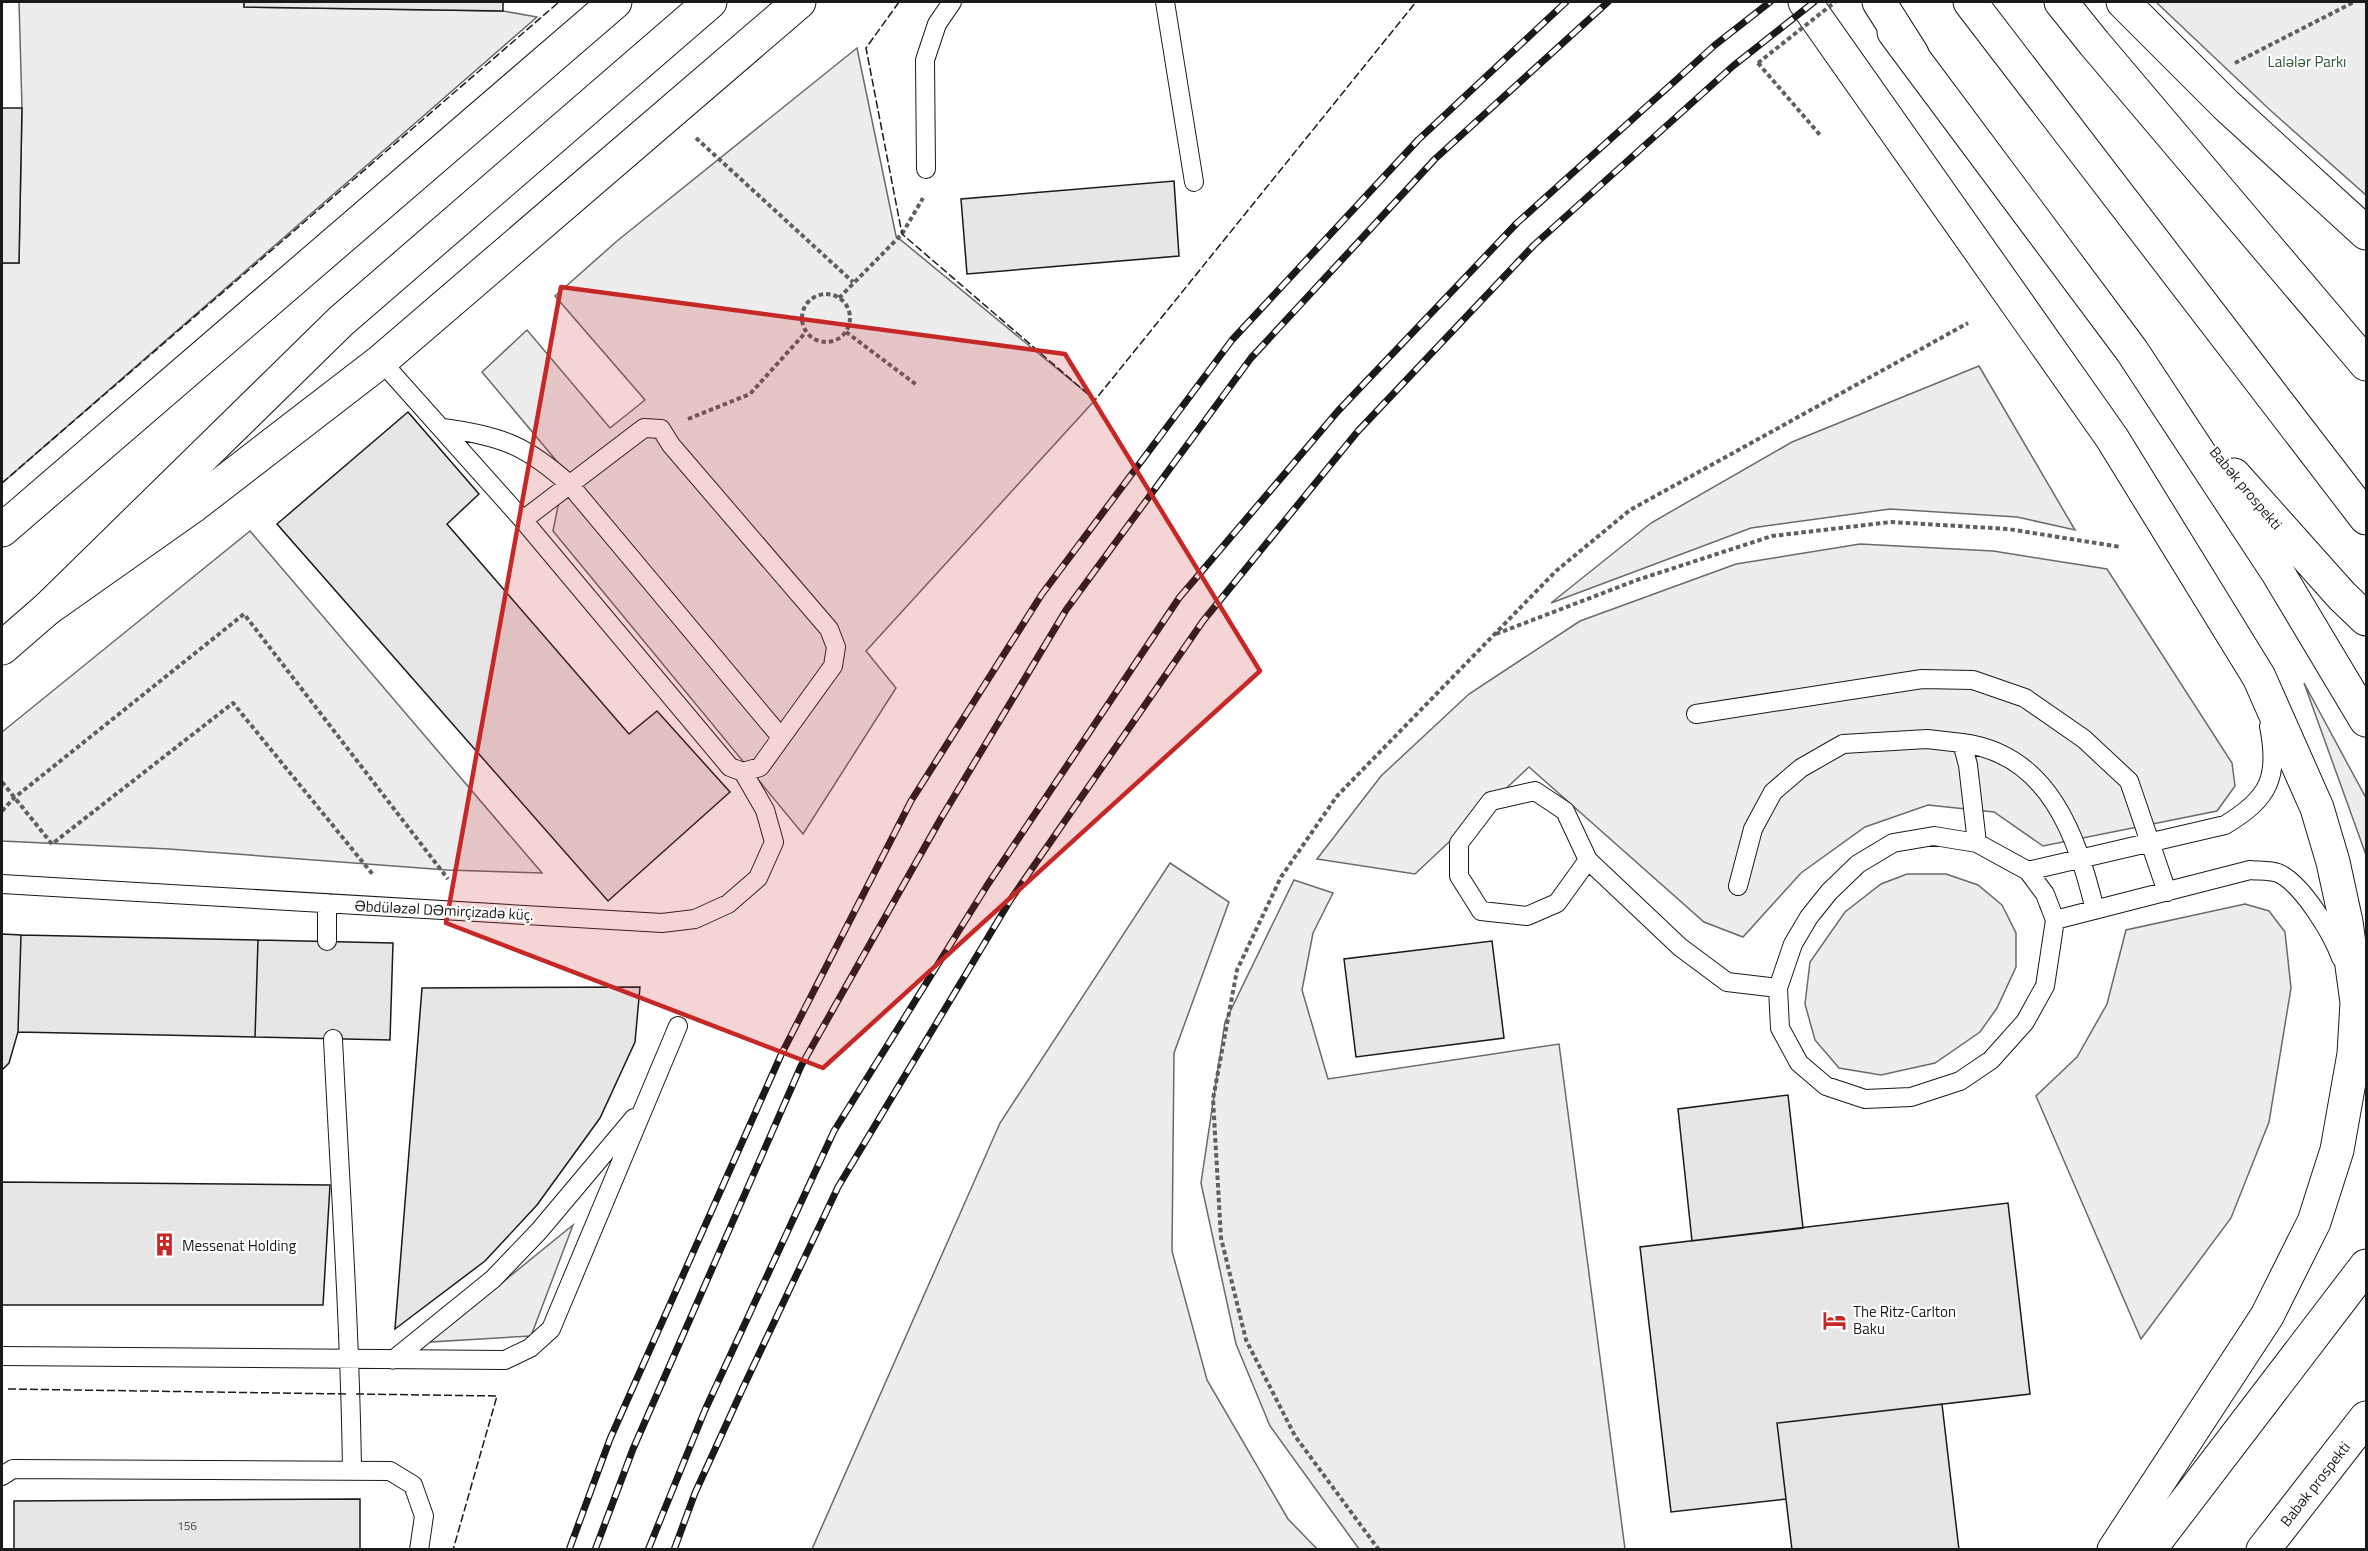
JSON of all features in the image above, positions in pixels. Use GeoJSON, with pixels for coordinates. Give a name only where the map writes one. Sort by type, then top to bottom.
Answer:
{"type":"FeatureCollection","features":[{"type":"Feature","properties":{"kind":"main road"},"geometry":{"type":"LineString","coordinates":[[2,530],[615,2]]}},
{"type":"Feature","properties":{"kind":"main road"},"geometry":{"type":"LineString","coordinates":[[2,648],[47,609],[341,321],[710,2]]}},
{"type":"Feature","properties":{"kind":"main road"},"geometry":{"type":"LineString","coordinates":[[2,633],[47,609],[202,499],[381,361],[799,2]]}},
{"type":"Feature","properties":{"kind":"main road"},"geometry":{"type":"LineString","coordinates":[[1804,2],[2112,438],[2259,677],[2300,764],[2320,819],[2346,922],[2357,1002],[2354,1054],[2337,1150],[2314,1222],[2267,1316],[2114,1550]]}},
{"type":"Feature","properties":{"kind":"main road"},"geometry":{"type":"LineString","coordinates":[[1869,2],[1912,54],[2132,351],[2278,573],[2367,720]]}},
{"type":"Feature","properties":{"kind":"main road"},"geometry":{"type":"LineString","coordinates":[[1879,2],[1912,54]]}},
{"type":"Feature","properties":{"kind":"main road"},"geometry":{"type":"LineString","coordinates":[[1970,2],[2367,518]]}},
{"type":"Feature","properties":{"kind":"main road"},"geometry":{"type":"LineString","coordinates":[[2061,2],[2094,44],[2367,364]]}},
{"type":"Feature","properties":{"kind":"main road"},"geometry":{"type":"LineString","coordinates":[[2122,2],[2226,105],[2367,233]]}},
{"type":"Feature","properties":{"kind":"main road","name":"Babək prospekti"},"geometry":{"type":"LineString","coordinates":[[2132,351],[2258,503],[2342,596],[2367,619]]}},
{"type":"Feature","properties":{"kind":"main road"},"geometry":{"type":"LineString","coordinates":[[2149,1550],[2367,1266]]}},
{"type":"Feature","properties":{"kind":"main road","name":"Babək prospekti"},"geometry":{"type":"LineString","coordinates":[[2263,1550],[2367,1418]]}},
{"type":"Feature","properties":{"kind":"lane"},"geometry":{"type":"LineString","coordinates":[[926,169],[925,60],[937,24],[953,2]]}},
{"type":"Feature","properties":{"kind":"lane"},"geometry":{"type":"LineString","coordinates":[[1165,2],[1194,182]]}},
{"type":"Feature","properties":{"kind":"lane"},"geometry":{"type":"LineString","coordinates":[[381,361],[523,520],[730,767],[743,772],[760,767],[832,666],[836,647],[829,629],[671,445],[661,429],[644,428],[523,520]]}},
{"type":"Feature","properties":{"kind":"lane"},"geometry":{"type":"LineString","coordinates":[[443,428],[488,434],[519,446],[545,462],[570,485],[780,736]]}},
{"type":"Feature","properties":{"kind":"lane"},"geometry":{"type":"LineString","coordinates":[[2028,871],[2225,825],[2248,811],[2265,794],[2273,775],[2273,748],[2259,677]]}},
{"type":"Feature","properties":{"kind":"lane"},"geometry":{"type":"LineString","coordinates":[[1696,714],[1922,679],[1973,680],[2025,698],[2084,739],[2130,781],[2167,892]]}},
{"type":"Feature","properties":{"kind":"lane"},"geometry":{"type":"LineString","coordinates":[[1738,886],[1753,829],[1773,792],[1801,768],[1843,744],[1927,739],[1983,746],[2017,764],[2046,789],[2067,822],[2082,858],[2095,910]]}},
{"type":"Feature","properties":{"kind":"lane"},"geometry":{"type":"LineString","coordinates":[[1962,743],[1968,765],[1977,843]]}},
{"type":"Feature","properties":{"kind":"lane","name":"Əbdüləzəl DƏmirçizadə küç."},"geometry":{"type":"LineString","coordinates":[[2,884],[662,923],[695,919],[728,904],[758,878],[774,842],[765,810],[743,772]]}},
{"type":"Feature","properties":{"kind":"lane"},"geometry":{"type":"LineString","coordinates":[[1588,860],[1557,903],[1527,916],[1481,911],[1459,876],[1459,843],[1491,801],[1535,791],[1565,811],[1588,860],[1680,947],[1728,982],[1778,988]]}},
{"type":"Feature","properties":{"kind":"lane"},"geometry":{"type":"LineString","coordinates":[[1934,836],[1977,843],[2028,871],[2045,894],[2055,920],[2045,986],[2025,1022],[1991,1060],[1960,1081],[1911,1097],[1865,1099],[1826,1086],[1799,1063],[1780,1028],[1778,988],[1793,944],[1809,917],[1829,892],[1858,864],[1893,843],[1934,836]]}},
{"type":"Feature","properties":{"kind":"lane"},"geometry":{"type":"LineString","coordinates":[[2055,920],[2250,870],[2277,873],[2294,884],[2335,943],[2357,1002]]}},
{"type":"Feature","properties":{"kind":"lane"},"geometry":{"type":"LineString","coordinates":[[327,903],[327,941]]}},
{"type":"Feature","properties":{"kind":"lane"},"geometry":{"type":"LineString","coordinates":[[2,1356],[505,1360],[530,1348],[551,1329],[678,1026]]}},
{"type":"Feature","properties":{"kind":"lane"},"geometry":{"type":"LineString","coordinates":[[333,1039],[336,1146],[351,1360],[352,1471]]}},
{"type":"Feature","properties":{"kind":"lane"},"geometry":{"type":"LineString","coordinates":[[393,1360],[493,1279],[539,1231],[644,1107]]}},
{"type":"Feature","properties":{"kind":"lane"},"geometry":{"type":"LineString","coordinates":[[2,1476],[12,1469],[390,1471],[413,1485],[424,1516],[419,1550]]}},
{"type":"Feature","properties":{"kind":"path"},"geometry":{"type":"LineString","coordinates":[[1820,135],[1758,63],[1835,2]]}},
{"type":"Feature","properties":{"kind":"path"},"geometry":{"type":"LineString","coordinates":[[2234,63],[2354,2]]}},
{"type":"Feature","properties":{"kind":"path"},"geometry":{"type":"LineString","coordinates":[[691,134],[853,282]]}},
{"type":"Feature","properties":{"kind":"path"},"geometry":{"type":"LineString","coordinates":[[839,298],[902,234],[927,190],[926,169]]}},
{"type":"Feature","properties":{"kind":"path"},"geometry":{"type":"LineString","coordinates":[[818,294],[833,294],[839,298],[845,303],[851,317],[846,332],[834,341],[818,341],[805,333],[801,318],[805,303],[818,294]]}},
{"type":"Feature","properties":{"kind":"path"},"geometry":{"type":"LineString","coordinates":[[846,332],[918,386]]}},
{"type":"Feature","properties":{"kind":"path"},"geometry":{"type":"LineString","coordinates":[[661,429],[750,394],[805,333]]}},
{"type":"Feature","properties":{"kind":"path"},"geometry":{"type":"LineString","coordinates":[[1495,634],[1637,580],[1772,536],[1891,522],[2008,530],[2121,546]]}},
{"type":"Feature","properties":{"kind":"path"},"geometry":{"type":"LineString","coordinates":[[2,811],[14,798],[244,614],[473,912]]}},
{"type":"Feature","properties":{"kind":"path"},"geometry":{"type":"LineString","coordinates":[[2,782],[52,844],[233,703],[400,908]]}},
{"type":"Feature","properties":{"kind":"highlighted area"},"geometry":{"type":"Polygon","coordinates":[[[561,287],[1065,354],[1260,671],[823,1068],[446,923],[561,287]]]}},
{"type":"Feature","properties":{"kind":"shaded area"},"geometry":{"type":"Polygon","coordinates":[[[19,2],[244,2],[244,7],[503,11],[537,17],[2,483],[2,263],[19,263],[22,108],[19,2]]]}},
{"type":"Feature","properties":{"kind":"shaded area","name":"Lalələr Parkı"},"geometry":{"type":"Polygon","coordinates":[[[2156,2],[2366,2],[2366,195],[2270,110],[2156,2]]]}},
{"type":"Feature","properties":{"kind":"shaded area"},"geometry":{"type":"Polygon","coordinates":[[[857,48],[896,236],[1095,400],[866,651],[896,688],[803,834],[553,531],[565,471],[482,372],[527,330],[610,428],[645,400],[555,296],[617,241],[857,48]]]}},
{"type":"Feature","properties":{"kind":"shaded area"},"geometry":{"type":"Polygon","coordinates":[[[1979,366],[2075,530],[2017,517],[1890,509],[1751,528],[1551,603],[1651,523],[1792,442],[1979,366]]]}},
{"type":"Feature","properties":{"kind":"shaded area"},"geometry":{"type":"Polygon","coordinates":[[[250,531],[542,873],[447,870],[169,849],[2,841],[2,732],[250,531]]]}},
{"type":"Feature","properties":{"kind":"shaded area"},"geometry":{"type":"Polygon","coordinates":[[[1860,544],[1993,551],[2107,569],[2232,763],[2235,786],[2217,811],[2043,846],[1994,812],[1928,805],[1865,827],[1801,873],[1743,937],[1704,922],[1529,767],[1415,874],[1317,859],[1381,776],[1469,694],[1580,621],[1736,564],[1860,544]]]}},
{"type":"Feature","properties":{"kind":"shaded area"},"geometry":{"type":"Polygon","coordinates":[[[2304,683],[2366,798],[2366,855],[2304,683]]]}},
{"type":"Feature","properties":{"kind":"shaded area"},"geometry":{"type":"Polygon","coordinates":[[[1170,863],[1229,902],[1174,1053],[1172,1251],[1207,1380],[1288,1519],[1317,1549],[812,1549],[1000,1123],[1170,863]]]}},
{"type":"Feature","properties":{"kind":"shaded area"},"geometry":{"type":"Polygon","coordinates":[[[1907,874],[1946,874],[1978,885],[2002,905],[2016,933],[2016,967],[1997,1008],[1980,1032],[1935,1063],[1881,1075],[1839,1068],[1815,1040],[1805,1004],[1810,962],[1845,912],[1881,884],[1907,874]]]}},
{"type":"Feature","properties":{"kind":"shaded area"},"geometry":{"type":"Polygon","coordinates":[[[1294,880],[1333,893],[1313,933],[1302,990],[1328,1079],[1559,1044],[1625,1549],[1359,1549],[1270,1426],[1236,1344],[1201,1183],[1225,1022],[1294,880]]]}},
{"type":"Feature","properties":{"kind":"shaded area"},"geometry":{"type":"Polygon","coordinates":[[[2245,904],[2269,911],[2285,932],[2291,988],[2269,1122],[2231,1218],[2141,1339],[2036,1096],[2077,1057],[2107,1004],[2126,930],[2245,904]]]}},
{"type":"Feature","properties":{"kind":"shaded area"},"geometry":{"type":"Polygon","coordinates":[[[573,1225],[531,1336],[429,1342],[573,1225]]]}},
{"type":"Feature","properties":{"kind":"building"},"geometry":{"type":"Polygon","coordinates":[[[244,2],[503,2],[503,11],[244,7],[244,2]]]}},
{"type":"Feature","properties":{"kind":"building"},"geometry":{"type":"Polygon","coordinates":[[[2,108],[22,108],[19,263],[2,263],[2,108]]]}},
{"type":"Feature","properties":{"kind":"building"},"geometry":{"type":"Polygon","coordinates":[[[1174,181],[1179,256],[967,274],[961,199],[1174,181]]]}},
{"type":"Feature","properties":{"kind":"building"},"geometry":{"type":"Polygon","coordinates":[[[408,412],[479,494],[447,524],[629,734],[657,711],[730,792],[608,901],[277,524],[408,412]]]}},
{"type":"Feature","properties":{"kind":"building"},"geometry":{"type":"Polygon","coordinates":[[[2,934],[21,935],[18,1032],[9,1063],[2,1070],[2,934]]]}},
{"type":"Feature","properties":{"kind":"building"},"geometry":{"type":"Polygon","coordinates":[[[21,935],[258,940],[255,1037],[18,1032],[21,935]]]}},
{"type":"Feature","properties":{"kind":"building"},"geometry":{"type":"Polygon","coordinates":[[[258,940],[393,943],[390,1040],[255,1037],[258,940]]]}},
{"type":"Feature","properties":{"kind":"building"},"geometry":{"type":"Polygon","coordinates":[[[1492,941],[1504,1038],[1356,1057],[1344,959],[1492,941]]]}},
{"type":"Feature","properties":{"kind":"building"},"geometry":{"type":"Polygon","coordinates":[[[640,987],[635,1042],[600,1118],[537,1205],[485,1261],[395,1329],[422,988],[640,987]]]}},
{"type":"Feature","properties":{"kind":"building"},"geometry":{"type":"Polygon","coordinates":[[[1788,1095],[1803,1228],[1692,1241],[1678,1109],[1788,1095]]]}},
{"type":"Feature","properties":{"kind":"building","name":"Messenat Holding"},"geometry":{"type":"Polygon","coordinates":[[[2,1182],[330,1185],[323,1305],[2,1305],[2,1182]]]}},
{"type":"Feature","properties":{"kind":"building","name":"The Ritz-Carlton Baku"},"geometry":{"type":"Polygon","coordinates":[[[2008,1203],[2030,1394],[1777,1423],[1786,1499],[1671,1512],[1640,1247],[2008,1203]]]}},
{"type":"Feature","properties":{"kind":"building"},"geometry":{"type":"Polygon","coordinates":[[[1942,1404],[1959,1550],[1792,1550],[1777,1423],[1942,1404]]]}},
{"type":"Feature","properties":{"kind":"building"},"geometry":{"type":"Polygon","coordinates":[[[360,1499],[360,1550],[14,1550],[14,1501],[360,1499]]]}},
{"type":"Feature","properties":{"kind":"railway"},"geometry":{"type":"LineString","coordinates":[[569,1550],[610,1439],[781,1055],[911,801],[1042,594],[1232,340],[1418,140],[1566,2]]}},
{"type":"Feature","properties":{"kind":"railway"},"geometry":{"type":"LineString","coordinates":[[595,1550],[633,1449],[801,1066],[940,820],[1066,610],[1251,358],[1435,159],[1608,2]]}},
{"type":"Feature","properties":{"kind":"railway"},"geometry":{"type":"LineString","coordinates":[[648,1550],[705,1410],[834,1131],[988,884],[1179,598],[1338,411],[1517,223],[1715,45],[1770,2]]}},
{"type":"Feature","properties":{"kind":"railway"},"geometry":{"type":"LineString","coordinates":[[674,1550],[695,1493],[838,1187],[1011,899],[1203,621],[1358,431],[1534,245],[1733,66],[1814,2]]}},
{"type":"Feature","properties":{"kind":"fence"},"geometry":{"type":"LineString","coordinates":[[2,483],[559,2]]}},
{"type":"Feature","properties":{"kind":"fence"},"geometry":{"type":"LineString","coordinates":[[899,2],[866,48],[902,234],[1095,400],[1416,2]]}},
{"type":"Feature","properties":{"kind":"fence"},"geometry":{"type":"LineString","coordinates":[[8,1389],[347,1394]]}},
{"type":"Feature","properties":{"kind":"fence"},"geometry":{"type":"LineString","coordinates":[[356,1394],[497,1396],[453,1550]]}},
{"type":"Feature","properties":{"kind":"place","name":"Messenat Holding"},"geometry":{"type":"Point","coordinates":[164,1245]}},
{"type":"Feature","properties":{"kind":"place","name":"The Ritz-Carlton Baku"},"geometry":{"type":"Point","coordinates":[1835,1320]}}]}
